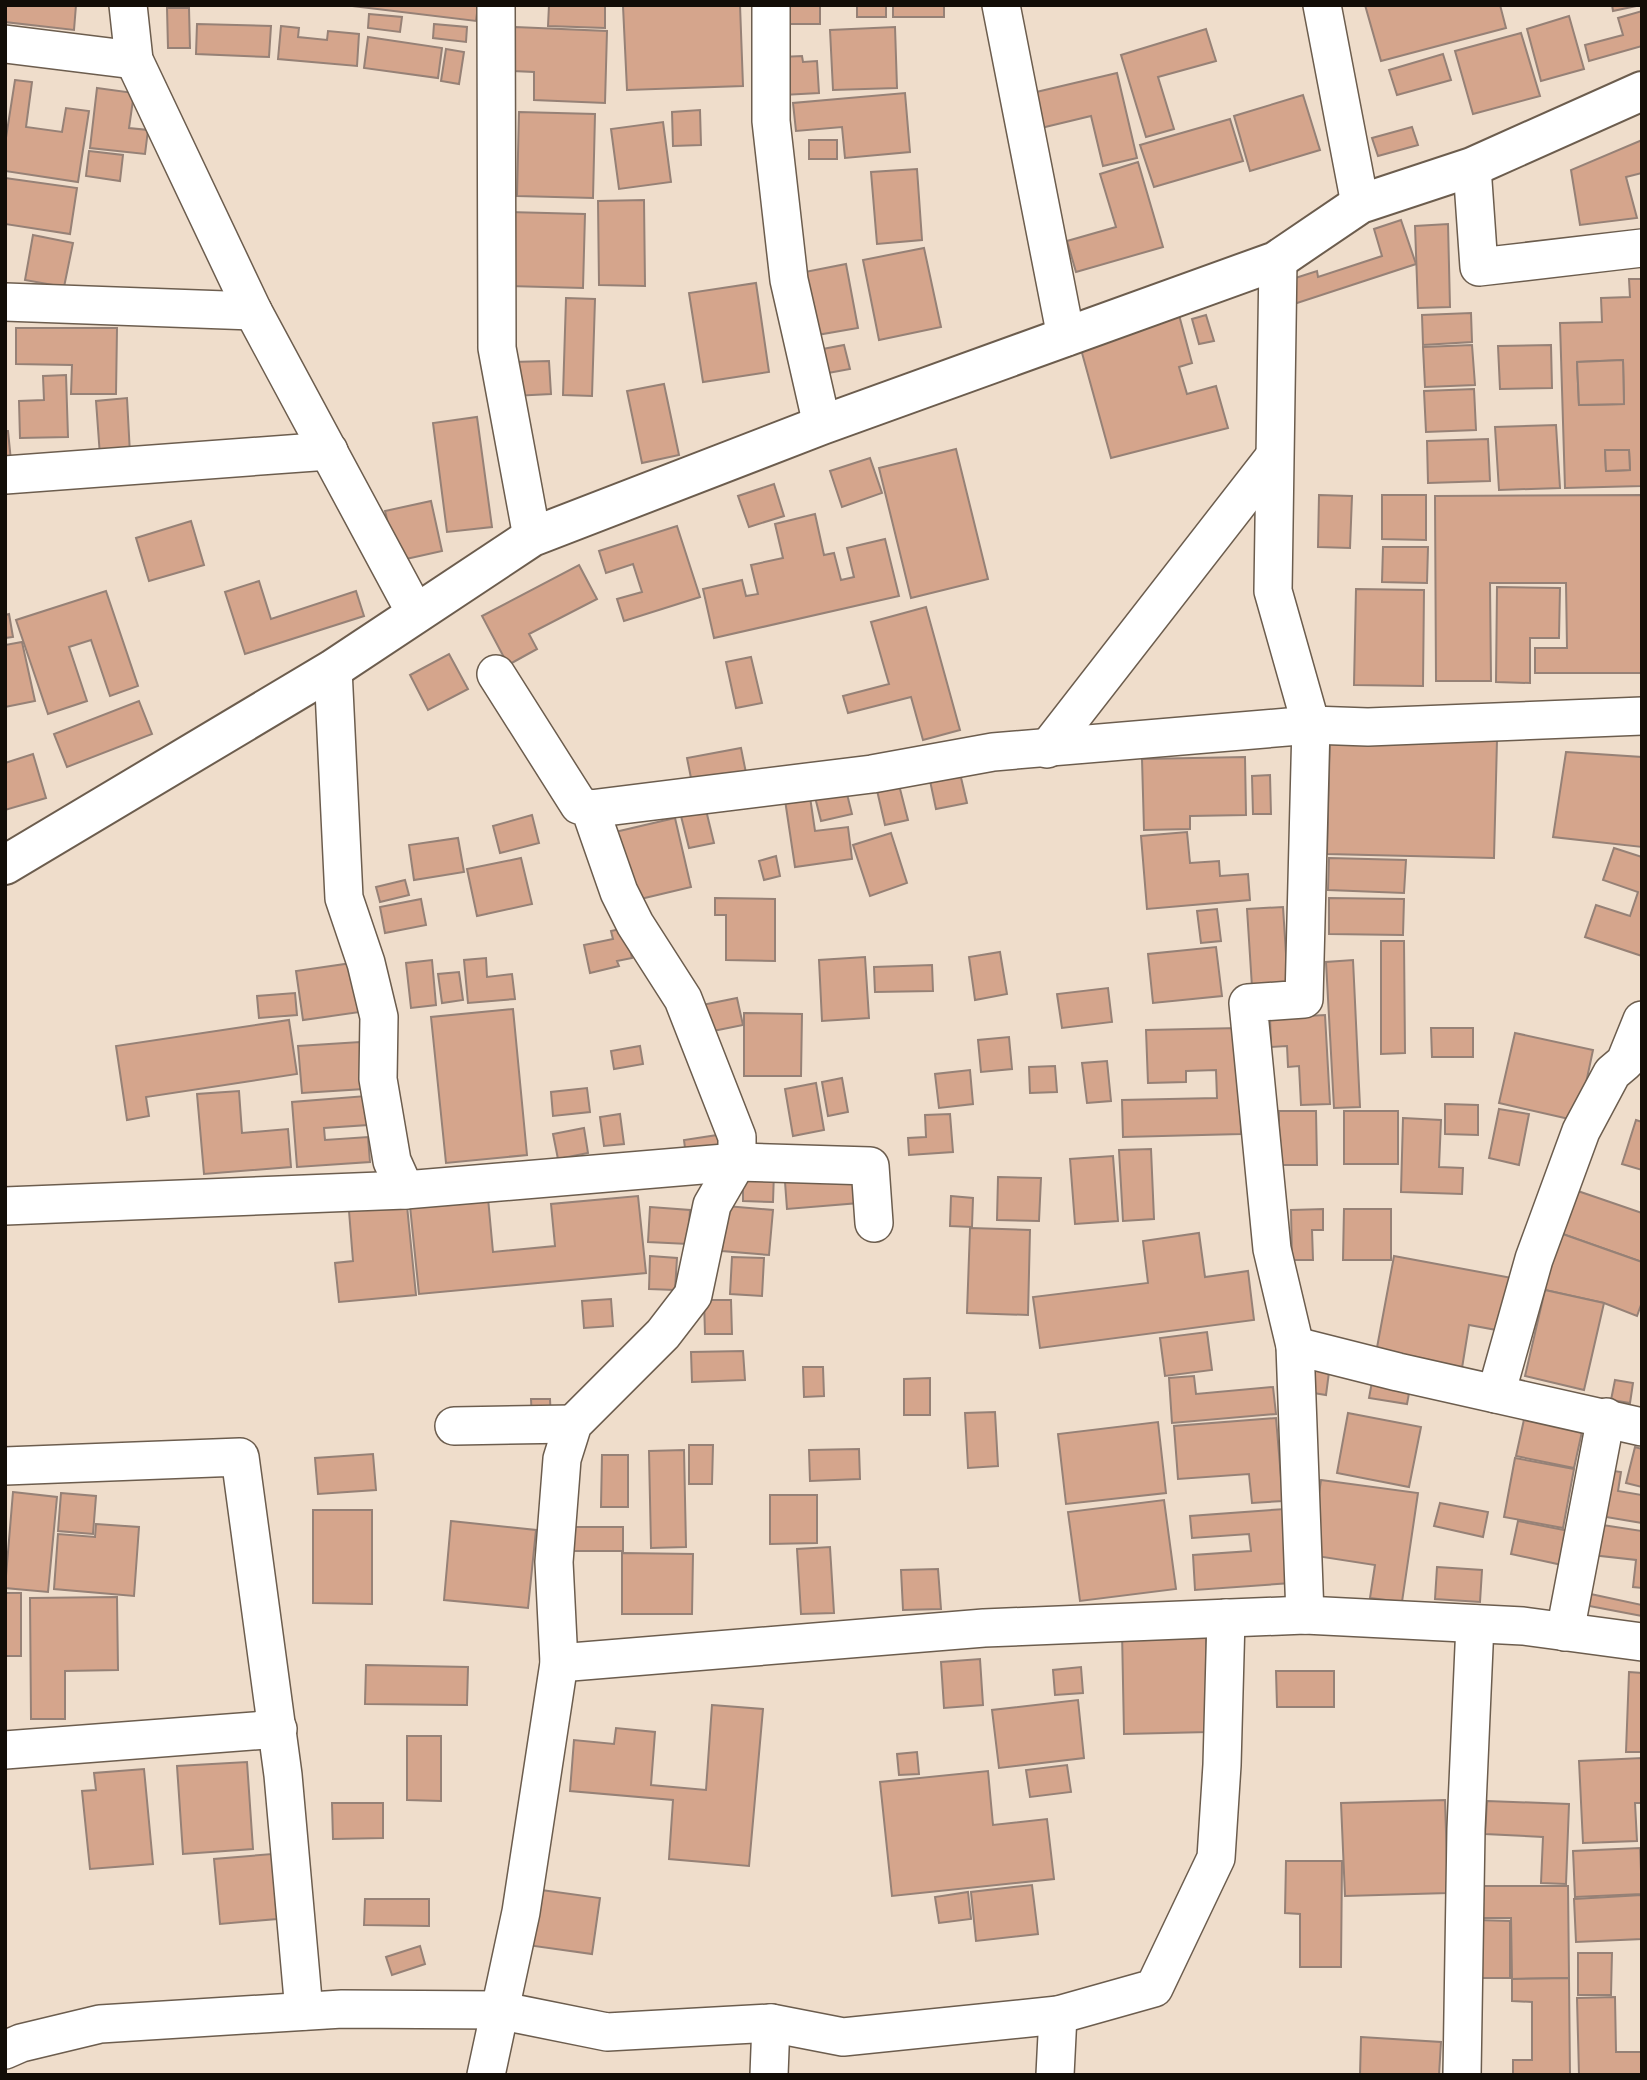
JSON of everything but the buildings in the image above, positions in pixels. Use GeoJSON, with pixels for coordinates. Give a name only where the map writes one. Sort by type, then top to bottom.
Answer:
{"type":"FeatureCollection","features":[{"type":"Feature","properties":{"kind":"street"},"geometry":{"type":"LineString","coordinates":[[128,5],[134,60],[253,311],[416,614]]}},
{"type":"Feature","properties":{"kind":"street"},"geometry":{"type":"LineString","coordinates":[[496,5],[497,348],[532,537]]}},
{"type":"Feature","properties":{"kind":"street"},"geometry":{"type":"LineString","coordinates":[[771,5],[771,121],[789,280],[822,425]]}},
{"type":"Feature","properties":{"kind":"street"},"geometry":{"type":"LineString","coordinates":[[1002,5],[1066,337]]}},
{"type":"Feature","properties":{"kind":"street"},"geometry":{"type":"LineString","coordinates":[[1322,5],[1360,204]]}},
{"type":"Feature","properties":{"kind":"street"},"geometry":{"type":"LineString","coordinates":[[5,44],[134,60]]}},
{"type":"Feature","properties":{"kind":"street"},"geometry":{"type":"LineString","coordinates":[[5,865],[333,669],[532,537],[822,425],[1278,260],[1360,204],[1472,167],[1642,91]]}},
{"type":"Feature","properties":{"kind":"street"},"geometry":{"type":"LineString","coordinates":[[1472,167],[1479,267],[1642,248]]}},
{"type":"Feature","properties":{"kind":"street"},"geometry":{"type":"LineString","coordinates":[[1278,260],[1273,591],[1311,725],[1304,999],[1248,1003],[1272,1249],[1295,1346],[1305,1615]]}},
{"type":"Feature","properties":{"kind":"street"},"geometry":{"type":"LineString","coordinates":[[5,302],[253,311]]}},
{"type":"Feature","properties":{"kind":"street"},"geometry":{"type":"LineString","coordinates":[[5,474],[329,451]]}},
{"type":"Feature","properties":{"kind":"street"},"geometry":{"type":"LineString","coordinates":[[1047,749],[1274,457]]}},
{"type":"Feature","properties":{"kind":"street"},"geometry":{"type":"LineString","coordinates":[[333,669],[344,898],[366,963],[379,1017],[378,1079],[392,1161],[405,1190]]}},
{"type":"Feature","properties":{"kind":"street"},"geometry":{"type":"LineString","coordinates":[[496,674],[579,805],[590,809],[872,774],[993,752],[1311,725],[1368,727],[1642,716]]}},
{"type":"Feature","properties":{"kind":"street"},"geometry":{"type":"LineString","coordinates":[[486,2075],[521,1912],[559,1663],[554,1562],[562,1458],[573,1424],[663,1334],[693,1295],[712,1205],[737,1162],[737,1137],[683,999],[635,924],[619,892],[590,809]]}},
{"type":"Feature","properties":{"kind":"street"},"geometry":{"type":"LineString","coordinates":[[1496,1394],[1534,1259],[1581,1131],[1627,1077],[1625,1062],[1642,1020]]}},
{"type":"Feature","properties":{"kind":"street"},"geometry":{"type":"LineString","coordinates":[[5,1206],[405,1190],[737,1162],[870,1166],[874,1223]]}},
{"type":"Feature","properties":{"kind":"street"},"geometry":{"type":"LineString","coordinates":[[1295,1346],[1642,1427]]}},
{"type":"Feature","properties":{"kind":"street"},"geometry":{"type":"LineString","coordinates":[[1564,1632],[1606,1417]]}},
{"type":"Feature","properties":{"kind":"street"},"geometry":{"type":"LineString","coordinates":[[454,1426],[573,1424]]}},
{"type":"Feature","properties":{"kind":"street"},"geometry":{"type":"LineString","coordinates":[[5,1466],[240,1457],[278,1730],[304,2011]]}},
{"type":"Feature","properties":{"kind":"street"},"geometry":{"type":"LineString","coordinates":[[559,1663],[984,1628],[1305,1615],[1475,1624],[1642,1642]]}},
{"type":"Feature","properties":{"kind":"street"},"geometry":{"type":"LineString","coordinates":[[5,2050],[20,2043],[100,2024],[304,2011],[498,2010],[607,2032],[771,2023],[843,2037],[1058,2015],[1154,1988],[1216,1858],[1220,1814],[1226,1618]]}},
{"type":"Feature","properties":{"kind":"street"},"geometry":{"type":"LineString","coordinates":[[1462,2075],[1466,1829],[1475,1624]]}},
{"type":"Feature","properties":{"kind":"street"},"geometry":{"type":"LineString","coordinates":[[5,1750],[278,1730]]}},
{"type":"Feature","properties":{"kind":"street"},"geometry":{"type":"LineString","coordinates":[[1055,2075],[1058,2015]]}},
{"type":"Feature","properties":{"kind":"street"},"geometry":{"type":"LineString","coordinates":[[769,2075],[771,2023]]}}]}
